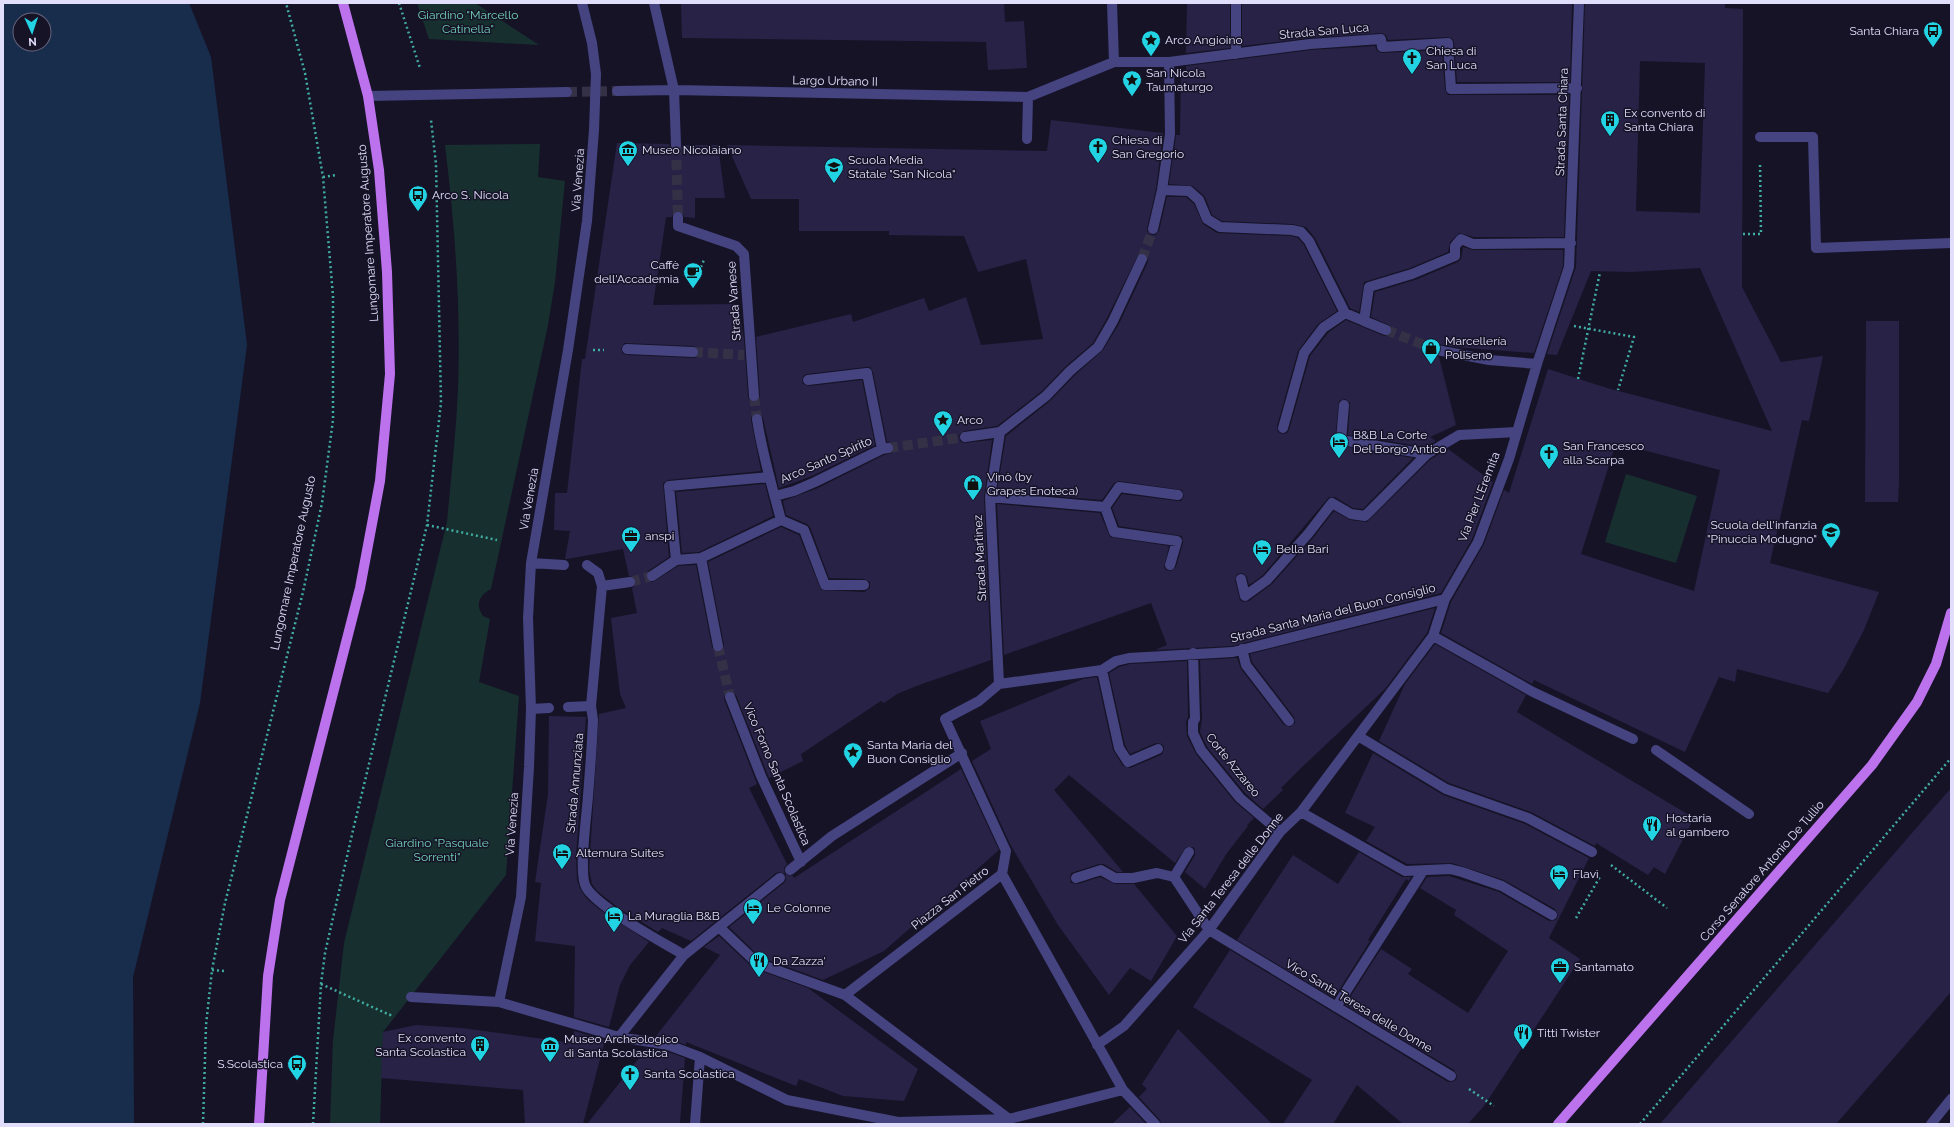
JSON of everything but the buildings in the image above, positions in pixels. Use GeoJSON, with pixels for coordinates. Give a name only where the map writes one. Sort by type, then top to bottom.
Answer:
{"type":"FeatureCollection","features":[{"type":"Feature","properties":{"kind":"main road","name":"Lungomare Imperatore Augusto"},"geometry":{"type":"LineString","coordinates":[[258,1124],[268,976],[280,900],[360,588],[380,481],[390,374],[388,288],[379,170],[368,96],[343,3]]}},
{"type":"Feature","properties":{"kind":"main road","name":"Corso Senatore Antonio De Tullio"},"geometry":{"type":"LineString","coordinates":[[1558,1124],[1872,765],[1917,702],[1936,664],[1951,613]]}},
{"type":"Feature","properties":{"kind":"street","name":"Via Venezia"},"geometry":{"type":"LineString","coordinates":[[499,1002],[521,897],[529,767],[530,709],[528,618],[531,563],[568,350],[588,221],[596,74],[592,43],[582,3]]}},
{"type":"Feature","properties":{"kind":"street"},"geometry":{"type":"LineString","coordinates":[[654,3],[674,90],[676,144]]}},
{"type":"Feature","properties":{"kind":"street"},"geometry":{"type":"LineString","coordinates":[[1027,139],[1028,97],[1114,62],[1112,3]]}},
{"type":"Feature","properties":{"kind":"street"},"geometry":{"type":"LineString","coordinates":[[1236,3],[1236,54]]}},
{"type":"Feature","properties":{"kind":"street","name":"Strada Santa Chiara"},"geometry":{"type":"LineString","coordinates":[[1569,267],[1577,88],[1579,3]]}},
{"type":"Feature","properties":{"kind":"street","name":"Strada San Luca"},"geometry":{"type":"LineString","coordinates":[[1114,62],[1169,62],[1310,44],[1381,39],[1382,47],[1448,43],[1451,89],[1577,88]]}},
{"type":"Feature","properties":{"kind":"street"},"geometry":{"type":"LineString","coordinates":[[1153,229],[1162,190],[1170,134],[1169,62]]}},
{"type":"Feature","properties":{"kind":"street","name":"Largo Urbano II"},"geometry":{"type":"LineString","coordinates":[[617,91],[674,90],[1028,97]]}},
{"type":"Feature","properties":{"kind":"street"},"geometry":{"type":"LineString","coordinates":[[368,96],[567,92]]}},
{"type":"Feature","properties":{"kind":"street"},"geometry":{"type":"LineString","coordinates":[[1760,137],[1813,137],[1816,248],[1951,243]]}},
{"type":"Feature","properties":{"kind":"street"},"geometry":{"type":"LineString","coordinates":[[1162,190],[1189,191],[1199,200],[1207,219],[1220,227],[1292,230],[1301,232],[1310,241],[1345,313],[1386,330]]}},
{"type":"Feature","properties":{"kind":"street","name":"Strada Vanese"},"geometry":{"type":"LineString","coordinates":[[678,217],[678,226],[736,246],[744,254],[747,355],[754,396]]}},
{"type":"Feature","properties":{"kind":"street"},"geometry":{"type":"LineString","coordinates":[[1364,322],[1369,287],[1412,274],[1455,256],[1455,246],[1461,239],[1473,244],[1571,243]]}},
{"type":"Feature","properties":{"kind":"street"},"geometry":{"type":"LineString","coordinates":[[965,437],[1000,432],[1046,396],[1070,371],[1098,347],[1113,321],[1142,259]]}},
{"type":"Feature","properties":{"kind":"street","name":"Via Pier L'Eremita"},"geometry":{"type":"LineString","coordinates":[[1358,736],[1433,636],[1445,599],[1478,542],[1509,460],[1536,364],[1569,267]]}},
{"type":"Feature","properties":{"kind":"street"},"geometry":{"type":"LineString","coordinates":[[1283,428],[1304,353],[1323,328],[1345,313]]}},
{"type":"Feature","properties":{"kind":"street"},"geometry":{"type":"LineString","coordinates":[[627,349],[693,352]]}},
{"type":"Feature","properties":{"kind":"street"},"geometry":{"type":"LineString","coordinates":[[1437,350],[1489,360],[1536,364]]}},
{"type":"Feature","properties":{"kind":"street","name":"Arco Santo Spirito"},"geometry":{"type":"LineString","coordinates":[[775,496],[808,485],[885,448],[868,372],[808,380]]}},
{"type":"Feature","properties":{"kind":"street"},"geometry":{"type":"LineString","coordinates":[[1344,405],[1341,440],[1427,454]]}},
{"type":"Feature","properties":{"kind":"street"},"geometry":{"type":"LineString","coordinates":[[757,419],[769,477],[781,520]]}},
{"type":"Feature","properties":{"kind":"street","name":"Strada Martinez"},"geometry":{"type":"LineString","coordinates":[[999,684],[990,497],[1000,432]]}},
{"type":"Feature","properties":{"kind":"street"},"geometry":{"type":"LineString","coordinates":[[1242,579],[1245,596],[1267,580],[1308,534],[1332,503],[1351,514],[1365,516],[1427,454],[1459,435],[1517,432]]}},
{"type":"Feature","properties":{"kind":"street"},"geometry":{"type":"LineString","coordinates":[[676,560],[669,486],[769,477]]}},
{"type":"Feature","properties":{"kind":"street"},"geometry":{"type":"LineString","coordinates":[[1105,508],[1119,487],[1178,495]]}},
{"type":"Feature","properties":{"kind":"street"},"geometry":{"type":"LineString","coordinates":[[990,497],[1105,508]]}},
{"type":"Feature","properties":{"kind":"street"},"geometry":{"type":"LineString","coordinates":[[1105,508],[1114,532],[1177,541],[1170,565]]}},
{"type":"Feature","properties":{"kind":"street"},"geometry":{"type":"LineString","coordinates":[[652,576],[676,560],[701,558],[781,520],[804,530],[825,585],[864,584]]}},
{"type":"Feature","properties":{"kind":"street"},"geometry":{"type":"LineString","coordinates":[[701,558],[718,646]]}},
{"type":"Feature","properties":{"kind":"street"},"geometry":{"type":"LineString","coordinates":[[531,563],[564,565]]}},
{"type":"Feature","properties":{"kind":"street"},"geometry":{"type":"LineString","coordinates":[[588,565],[598,573],[602,586],[630,582]]}},
{"type":"Feature","properties":{"kind":"street","name":"Strada Annunziata"},"geometry":{"type":"LineString","coordinates":[[602,586],[591,706],[593,720],[584,840],[586,887],[598,899],[618,914],[684,955]]}},
{"type":"Feature","properties":{"kind":"street","name":"Strada Santa Maria del Buon Consiglio"},"geometry":{"type":"LineString","coordinates":[[999,684],[1102,670],[1116,661],[1129,658],[1193,653],[1233,652],[1445,599]]}},
{"type":"Feature","properties":{"kind":"street"},"geometry":{"type":"LineString","coordinates":[[1433,636],[1532,692],[1633,739]]}},
{"type":"Feature","properties":{"kind":"street"},"geometry":{"type":"LineString","coordinates":[[1242,649],[1246,665],[1289,721]]}},
{"type":"Feature","properties":{"kind":"street","name":"Corte Azzareo"},"geometry":{"type":"LineString","coordinates":[[1193,653],[1195,719],[1193,722],[1193,733],[1195,740],[1201,750],[1240,798],[1280,832]]}},
{"type":"Feature","properties":{"kind":"street"},"geometry":{"type":"LineString","coordinates":[[1102,670],[1119,748],[1128,762],[1158,749]]}},
{"type":"Feature","properties":{"kind":"street"},"geometry":{"type":"LineString","coordinates":[[999,684],[979,701],[945,719],[1006,851],[1002,874]]}},
{"type":"Feature","properties":{"kind":"street","name":"Vico Forno Santa Scolastica"},"geometry":{"type":"LineString","coordinates":[[730,697],[761,776],[801,862]]}},
{"type":"Feature","properties":{"kind":"street"},"geometry":{"type":"LineString","coordinates":[[568,707],[591,706]]}},
{"type":"Feature","properties":{"kind":"street"},"geometry":{"type":"LineString","coordinates":[[530,709],[548,708]]}},
{"type":"Feature","properties":{"kind":"street"},"geometry":{"type":"LineString","coordinates":[[1358,736],[1446,788],[1528,818],[1592,852]]}},
{"type":"Feature","properties":{"kind":"street","name":"Via Santa Teresa delle Donne"},"geometry":{"type":"LineString","coordinates":[[1097,1045],[1124,1026],[1209,930],[1280,832],[1301,812],[1358,736]]}},
{"type":"Feature","properties":{"kind":"street"},"geometry":{"type":"LineString","coordinates":[[1656,750],[1749,814]]}},
{"type":"Feature","properties":{"kind":"street"},"geometry":{"type":"LineString","coordinates":[[790,870],[832,836],[962,753]]}},
{"type":"Feature","properties":{"kind":"street"},"geometry":{"type":"LineString","coordinates":[[1301,812],[1405,871],[1450,869],[1502,886],[1552,915]]}},
{"type":"Feature","properties":{"kind":"street"},"geometry":{"type":"LineString","coordinates":[[1174,877],[1190,852]]}},
{"type":"Feature","properties":{"kind":"street"},"geometry":{"type":"LineString","coordinates":[[1076,878],[1101,870],[1115,878],[1133,878],[1157,873],[1174,877],[1209,930]]}},
{"type":"Feature","properties":{"kind":"street"},"geometry":{"type":"LineString","coordinates":[[1336,1007],[1423,871]]}},
{"type":"Feature","properties":{"kind":"street","name":"Piazza San Pietro"},"geometry":{"type":"LineString","coordinates":[[845,995],[1002,874],[1122,1090],[1156,1124]]}},
{"type":"Feature","properties":{"kind":"street"},"geometry":{"type":"LineString","coordinates":[[619,1037],[684,955],[780,878]]}},
{"type":"Feature","properties":{"kind":"street"},"geometry":{"type":"LineString","coordinates":[[719,927],[757,963],[845,995],[1010,1119]]}},
{"type":"Feature","properties":{"kind":"street","name":"Vico Santa Teresa delle Donne"},"geometry":{"type":"LineString","coordinates":[[1209,930],[1451,1076]]}},
{"type":"Feature","properties":{"kind":"street"},"geometry":{"type":"LineString","coordinates":[[411,997],[499,1002],[619,1037],[668,1045],[700,1057],[786,1100],[898,1122],[1010,1119]]}},
{"type":"Feature","properties":{"kind":"street"},"geometry":{"type":"LineString","coordinates":[[695,1124],[700,1057]]}},
{"type":"Feature","properties":{"kind":"street"},"geometry":{"type":"LineString","coordinates":[[985,1124],[1122,1090]]}},
{"type":"Feature","properties":{"kind":"street"},"geometry":{"type":"LineString","coordinates":[[1930,1124],[1951,1099]]}},
{"type":"Feature","properties":{"kind":"path","name":"Lungomare Imperatore Augusto"},"geometry":{"type":"LineString","coordinates":[[203,1124],[206,1025],[212,970],[225,903],[303,592],[322,503],[333,420],[333,296],[323,177],[304,73],[286,3]]}},
{"type":"Feature","properties":{"kind":"path"},"geometry":{"type":"LineString","coordinates":[[399,3],[420,68]]}},
{"type":"Feature","properties":{"kind":"path"},"geometry":{"type":"LineString","coordinates":[[313,1124],[321,984],[325,953],[427,524],[440,403],[436,164],[431,120]]}},
{"type":"Feature","properties":{"kind":"path"},"geometry":{"type":"LineString","coordinates":[[1743,234],[1761,234],[1760,137]]}},
{"type":"Feature","properties":{"kind":"path"},"geometry":{"type":"LineString","coordinates":[[323,177],[336,175]]}},
{"type":"Feature","properties":{"kind":"path"},"geometry":{"type":"LineString","coordinates":[[1578,379],[1600,272]]}},
{"type":"Feature","properties":{"kind":"path"},"geometry":{"type":"LineString","coordinates":[[1551,323],[1634,337],[1618,390]]}},
{"type":"Feature","properties":{"kind":"path"},"geometry":{"type":"LineString","coordinates":[[568,350],[627,349]]}},
{"type":"Feature","properties":{"kind":"path"},"geometry":{"type":"LineString","coordinates":[[427,524],[497,540]]}},
{"type":"Feature","properties":{"kind":"path"},"geometry":{"type":"LineString","coordinates":[[1640,1124],[1950,759]]}},
{"type":"Feature","properties":{"kind":"path"},"geometry":{"type":"LineString","coordinates":[[1608,862],[1667,908]]}},
{"type":"Feature","properties":{"kind":"path"},"geometry":{"type":"LineString","coordinates":[[1552,915],[1571,928],[1600,876]]}},
{"type":"Feature","properties":{"kind":"path"},"geometry":{"type":"LineString","coordinates":[[212,970],[225,971]]}},
{"type":"Feature","properties":{"kind":"path"},"geometry":{"type":"LineString","coordinates":[[321,984],[377,1007]]}},
{"type":"Feature","properties":{"kind":"path"},"geometry":{"type":"LineString","coordinates":[[1451,1076],[1494,1106]]}},
{"type":"Feature","properties":{"kind":"green space","name":"Giardino \"Marcello Catinella\""},"geometry":{"type":"Polygon","coordinates":[[[417,3],[475,3],[539,45],[429,39],[417,3]]]}},
{"type":"Feature","properties":{"kind":"green space","name":"Giardino \"Pasquale Sorrenti\""},"geometry":{"type":"Polygon","coordinates":[[[540,144],[538,177],[565,181],[555,282],[548,325],[491,589],[481,597],[479,604],[479,608],[483,616],[490,619],[479,682],[519,696],[506,875],[383,1032],[380,1124],[330,1124],[333,1041],[344,943],[447,522],[455,440],[459,329],[452,206],[445,145],[540,144]]]}},
{"type":"Feature","properties":{"kind":"green space"},"geometry":{"type":"Polygon","coordinates":[[[1626,474],[1697,496],[1676,563],[1605,542],[1626,474]]]}},
{"type":"Feature","properties":{"kind":"water"},"geometry":{"type":"Polygon","coordinates":[[[3,3],[189,3],[211,57],[247,345],[200,703],[133,977],[134,1124],[3,1124],[3,3]]]}},
{"type":"Feature","properties":{"kind":"tunnel"},"geometry":{"type":"LineString","coordinates":[[567,92],[617,91]]}},
{"type":"Feature","properties":{"kind":"tunnel"},"geometry":{"type":"LineString","coordinates":[[676,145],[678,217]]}},
{"type":"Feature","properties":{"kind":"tunnel"},"geometry":{"type":"LineString","coordinates":[[1142,259],[1153,229]]}},
{"type":"Feature","properties":{"kind":"tunnel"},"geometry":{"type":"LineString","coordinates":[[1386,330],[1437,350]]}},
{"type":"Feature","properties":{"kind":"tunnel"},"geometry":{"type":"LineString","coordinates":[[693,352],[744,355]]}},
{"type":"Feature","properties":{"kind":"tunnel"},"geometry":{"type":"LineString","coordinates":[[754,396],[757,419]]}},
{"type":"Feature","properties":{"kind":"tunnel"},"geometry":{"type":"LineString","coordinates":[[888,448],[965,437]]}},
{"type":"Feature","properties":{"kind":"tunnel"},"geometry":{"type":"LineString","coordinates":[[630,582],[652,576]]}},
{"type":"Feature","properties":{"kind":"tunnel"},"geometry":{"type":"LineString","coordinates":[[718,646],[730,697]]}},
{"type":"Feature","properties":{"kind":"place","name":"Santa Chiara"},"geometry":{"type":"Point","coordinates":[1933,48]}},
{"type":"Feature","properties":{"kind":"place","name":"Arco Angioino"},"geometry":{"type":"Point","coordinates":[1151,57]}},
{"type":"Feature","properties":{"kind":"place","name":"Chiesa di San Luca"},"geometry":{"type":"Point","coordinates":[1412,75]}},
{"type":"Feature","properties":{"kind":"place","name":"San Nicola Taumaturgo"},"geometry":{"type":"Point","coordinates":[1132,97]}},
{"type":"Feature","properties":{"kind":"place","name":"Ex convento di Santa Chiara"},"geometry":{"type":"Point","coordinates":[1610,137]}},
{"type":"Feature","properties":{"kind":"place","name":"Chiesa di San Gregorio"},"geometry":{"type":"Point","coordinates":[1098,164]}},
{"type":"Feature","properties":{"kind":"place","name":"Museo Nicolaiano"},"geometry":{"type":"Point","coordinates":[628,167]}},
{"type":"Feature","properties":{"kind":"place","name":"Scuola Media Statale \"San Nicola\""},"geometry":{"type":"Point","coordinates":[834,184]}},
{"type":"Feature","properties":{"kind":"place","name":"Arco S. Nicola"},"geometry":{"type":"Point","coordinates":[418,212]}},
{"type":"Feature","properties":{"kind":"place","name":"Caffè dell'Accademia"},"geometry":{"type":"Point","coordinates":[693,289]}},
{"type":"Feature","properties":{"kind":"place","name":"Marcellería Poliseno"},"geometry":{"type":"Point","coordinates":[1431,365]}},
{"type":"Feature","properties":{"kind":"place","name":"Arco"},"geometry":{"type":"Point","coordinates":[943,437]}},
{"type":"Feature","properties":{"kind":"place","name":"B&B La Corte Del Borgo Antico"},"geometry":{"type":"Point","coordinates":[1339,459]}},
{"type":"Feature","properties":{"kind":"place","name":"San Francesco alla Scarpa"},"geometry":{"type":"Point","coordinates":[1549,470]}},
{"type":"Feature","properties":{"kind":"place","name":"Vinò (by Grapes Enoteca)"},"geometry":{"type":"Point","coordinates":[973,501]}},
{"type":"Feature","properties":{"kind":"place","name":"Scuola dell'infanzia \"Pinuccia Modugno\""},"geometry":{"type":"Point","coordinates":[1831,549]}},
{"type":"Feature","properties":{"kind":"place","name":"anspi"},"geometry":{"type":"Point","coordinates":[631,553]}},
{"type":"Feature","properties":{"kind":"place","name":"Bella Bari"},"geometry":{"type":"Point","coordinates":[1262,566]}},
{"type":"Feature","properties":{"kind":"place","name":"Santa Maria del Buon Consiglio"},"geometry":{"type":"Point","coordinates":[853,769]}},
{"type":"Feature","properties":{"kind":"place","name":"Hostaria al gambero"},"geometry":{"type":"Point","coordinates":[1652,842]}},
{"type":"Feature","properties":{"kind":"place","name":"Altemura Suites"},"geometry":{"type":"Point","coordinates":[562,870]}},
{"type":"Feature","properties":{"kind":"place","name":"Flavì"},"geometry":{"type":"Point","coordinates":[1559,891]}},
{"type":"Feature","properties":{"kind":"place","name":"Le Colonne"},"geometry":{"type":"Point","coordinates":[753,925]}},
{"type":"Feature","properties":{"kind":"place","name":"La Muraglia B&B"},"geometry":{"type":"Point","coordinates":[614,933]}},
{"type":"Feature","properties":{"kind":"place","name":"Da Zazza'"},"geometry":{"type":"Point","coordinates":[759,978]}},
{"type":"Feature","properties":{"kind":"place","name":"Santamato"},"geometry":{"type":"Point","coordinates":[1560,984]}},
{"type":"Feature","properties":{"kind":"place","name":"Titti Twister"},"geometry":{"type":"Point","coordinates":[1523,1050]}},
{"type":"Feature","properties":{"kind":"place","name":"Ex convento Santa Scolastica"},"geometry":{"type":"Point","coordinates":[480,1062]}},
{"type":"Feature","properties":{"kind":"place","name":"Museo Archeologico di Santa Scolastica"},"geometry":{"type":"Point","coordinates":[550,1063]}},
{"type":"Feature","properties":{"kind":"place","name":"S.Scolastica"},"geometry":{"type":"Point","coordinates":[297,1081]}},
{"type":"Feature","properties":{"kind":"place","name":"Santa Scolastica"},"geometry":{"type":"Point","coordinates":[630,1091]}}]}
